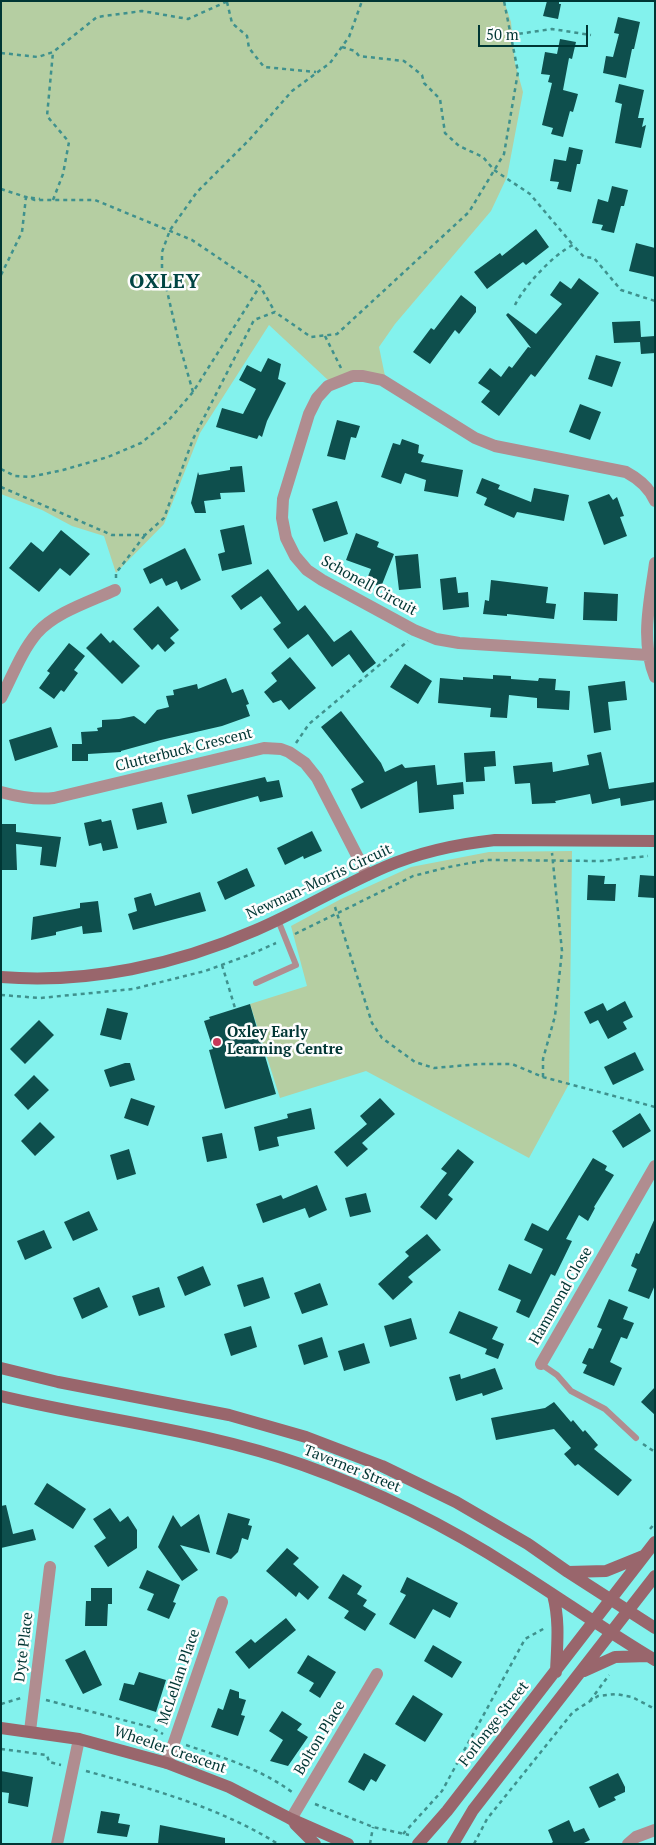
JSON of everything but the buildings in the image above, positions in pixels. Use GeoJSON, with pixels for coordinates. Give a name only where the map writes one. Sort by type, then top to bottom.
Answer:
{"type":"FeatureCollection","features":[{"type":"Feature","properties":{"kind":"street","name":"Schonell Circuit"},"geometry":{"type":"LineString","coordinates":[[648,655],[459,643],[436,639],[330,585],[307,570],[295,556],[286,538],[282,518],[283,499],[309,414],[317,398],[328,386],[346,378],[363,376],[382,380],[475,438],[495,446],[626,472],[639,479],[650,491],[655,501]]}},
{"type":"Feature","properties":{"kind":"street"},"geometry":{"type":"LineString","coordinates":[[655,563],[647,620],[648,655],[655,677]]}},
{"type":"Feature","properties":{"kind":"street"},"geometry":{"type":"LineString","coordinates":[[1,698],[23,654],[37,633],[55,618],[115,590]]}},
{"type":"Feature","properties":{"kind":"street","name":"Clutterbuck Crescent"},"geometry":{"type":"LineString","coordinates":[[1,792],[19,797],[54,798],[264,748],[281,749],[305,762],[318,778],[367,875]]}},
{"type":"Feature","properties":{"kind":"street","name":"Newman-Morris Circuit"},"geometry":{"type":"LineString","coordinates":[[1,977],[68,978],[141,967],[208,949],[257,930],[387,866],[429,851],[473,842],[496,840],[655,841]]}},
{"type":"Feature","properties":{"kind":"street","name":"Hammond Close"},"geometry":{"type":"LineString","coordinates":[[541,1364],[655,1166]]}},
{"type":"Feature","properties":{"kind":"street","name":"Taverner Street"},"geometry":{"type":"LineString","coordinates":[[1,1368],[58,1382],[229,1415],[306,1437],[382,1466],[456,1502],[528,1544],[655,1628]]}},
{"type":"Feature","properties":{"kind":"street","name":"Taverner Street"},"geometry":{"type":"LineString","coordinates":[[1,1396],[209,1438],[301,1464],[337,1478],[399,1505],[443,1527],[512,1567],[651,1658]]}},
{"type":"Feature","properties":{"kind":"street"},"geometry":{"type":"LineString","coordinates":[[594,1622],[655,1542]]}},
{"type":"Feature","properties":{"kind":"street"},"geometry":{"type":"LineString","coordinates":[[568,1572],[606,1570],[644,1555]]}},
{"type":"Feature","properties":{"kind":"street","name":"Dyte Place"},"geometry":{"type":"LineString","coordinates":[[30,1731],[50,1568]]}},
{"type":"Feature","properties":{"kind":"street"},"geometry":{"type":"LineString","coordinates":[[453,1844],[473,1810],[655,1576]]}},
{"type":"Feature","properties":{"kind":"street"},"geometry":{"type":"LineString","coordinates":[[553,1595],[558,1626],[556,1672]]}},
{"type":"Feature","properties":{"kind":"street","name":"McLellan Place"},"geometry":{"type":"LineString","coordinates":[[167,1762],[222,1602]]}},
{"type":"Feature","properties":{"kind":"street","name":"Forlonge Street"},"geometry":{"type":"LineString","coordinates":[[415,1840],[447,1811],[594,1622]]}},
{"type":"Feature","properties":{"kind":"street"},"geometry":{"type":"LineString","coordinates":[[582,1672],[615,1656],[651,1658]]}},
{"type":"Feature","properties":{"kind":"street","name":"Bolton Place"},"geometry":{"type":"LineString","coordinates":[[291,1820],[377,1674]]}},
{"type":"Feature","properties":{"kind":"street","name":"Wheeler Crescent"},"geometry":{"type":"LineString","coordinates":[[1,1728],[79,1739],[167,1762],[230,1787],[291,1820],[348,1844]]}},
{"type":"Feature","properties":{"kind":"street"},"geometry":{"type":"LineString","coordinates":[[57,1844],[79,1739]]}},
{"type":"Feature","properties":{"kind":"street","name":"Wheeler Crescent"},"geometry":{"type":"LineString","coordinates":[[291,1820],[315,1844]]}},
{"type":"Feature","properties":{"kind":"street"},"geometry":{"type":"LineString","coordinates":[[628,1844],[636,1837],[655,1830]]}},
{"type":"Feature","properties":{"kind":"lane"},"geometry":{"type":"LineString","coordinates":[[256,983],[296,965],[278,920]]}},
{"type":"Feature","properties":{"kind":"lane","name":"Hammond Close"},"geometry":{"type":"LineString","coordinates":[[541,1364],[557,1375],[571,1390],[605,1409],[636,1438]]}},
{"type":"Feature","properties":{"kind":"path"},"geometry":{"type":"LineString","coordinates":[[1,53],[38,57],[53,52],[97,17],[142,11],[188,19],[228,1],[232,23],[247,36],[249,48],[264,67],[317,72]]}},
{"type":"Feature","properties":{"kind":"path"},"geometry":{"type":"LineString","coordinates":[[193,392],[177,335],[162,269],[162,252],[170,230],[197,192],[250,139],[292,91],[330,63],[349,37],[362,1]]}},
{"type":"Feature","properties":{"kind":"path"},"geometry":{"type":"LineString","coordinates":[[1,189],[35,200],[95,200],[170,230],[192,240],[260,286],[275,312],[312,337],[337,334],[469,212],[504,154],[518,72],[504,1]]}},
{"type":"Feature","properties":{"kind":"path"},"geometry":{"type":"LineString","coordinates":[[511,35],[552,29],[591,35]]}},
{"type":"Feature","properties":{"kind":"path"},"geometry":{"type":"LineString","coordinates":[[342,46],[355,51],[359,56],[404,61],[422,75],[424,83],[440,99],[445,133],[459,146],[483,157],[494,170],[530,194],[584,257],[594,258],[621,290],[655,301]]}},
{"type":"Feature","properties":{"kind":"path"},"geometry":{"type":"LineString","coordinates":[[53,52],[47,116],[69,142],[63,174],[53,200]]}},
{"type":"Feature","properties":{"kind":"path"},"geometry":{"type":"LineString","coordinates":[[1,275],[22,232],[26,197]]}},
{"type":"Feature","properties":{"kind":"path"},"geometry":{"type":"LineString","coordinates":[[515,305],[520,295],[530,283],[564,249],[573,244]]}},
{"type":"Feature","properties":{"kind":"path"},"geometry":{"type":"LineString","coordinates":[[1,469],[15,476],[30,477],[108,457],[141,443],[168,421],[193,392],[260,286]]}},
{"type":"Feature","properties":{"kind":"path"},"geometry":{"type":"LineString","coordinates":[[115,590],[116,573],[145,534],[164,518],[192,439],[254,320],[275,312]]}},
{"type":"Feature","properties":{"kind":"path"},"geometry":{"type":"LineString","coordinates":[[325,336],[346,378]]}},
{"type":"Feature","properties":{"kind":"path"},"geometry":{"type":"LineString","coordinates":[[1,487],[112,535],[145,534]]}},
{"type":"Feature","properties":{"kind":"path"},"geometry":{"type":"LineString","coordinates":[[289,752],[309,724],[419,632]]}},
{"type":"Feature","properties":{"kind":"path"},"geometry":{"type":"LineString","coordinates":[[543,1077],[543,1059],[555,1016],[562,951],[552,861],[602,860],[655,855]]}},
{"type":"Feature","properties":{"kind":"path"},"geometry":{"type":"LineString","coordinates":[[330,893],[372,1024],[382,1038],[415,1062],[434,1068],[480,1064],[512,1064],[543,1077],[655,1107]]}},
{"type":"Feature","properties":{"kind":"path"},"geometry":{"type":"LineString","coordinates":[[222,965],[235,1008]]}},
{"type":"Feature","properties":{"kind":"path"},"geometry":{"type":"LineString","coordinates":[[403,1834],[442,1791],[525,1639],[548,1626]]}},
{"type":"Feature","properties":{"kind":"path"},"geometry":{"type":"LineString","coordinates":[[589,1702],[611,1673]]}},
{"type":"Feature","properties":{"kind":"path"},"geometry":{"type":"LineString","coordinates":[[474,1844],[487,1820],[573,1712],[598,1696],[616,1694],[632,1697],[655,1709]]}},
{"type":"Feature","properties":{"kind":"path"},"geometry":{"type":"LineString","coordinates":[[1,1704],[24,1697],[34,1698],[150,1727],[174,1741],[252,1768],[277,1782],[302,1800],[373,1827],[403,1834],[415,1840]]}},
{"type":"Feature","properties":{"kind":"path"},"geometry":{"type":"LineString","coordinates":[[1,1749],[47,1755],[49,1762],[144,1787],[209,1808],[263,1834],[278,1844]]}},
{"type":"Feature","properties":{"kind":"path"},"geometry":{"type":"LineString","coordinates":[[370,1844],[373,1827]]}},
{"type":"Feature","properties":{"kind":"green space"},"geometry":{"type":"Polygon","coordinates":[[[1,1],[504,1],[511,22],[515,63],[523,92],[507,177],[491,211],[395,324],[379,347],[385,376],[329,381],[269,325],[200,433],[164,524],[116,573],[104,536],[72,526],[42,510],[1,494],[1,1]]]}},
{"type":"Feature","properties":{"kind":"green space"},"geometry":{"type":"Polygon","coordinates":[[[572,851],[569,1084],[529,1158],[366,1071],[280,1098],[250,1004],[307,986],[291,926],[341,899],[411,867],[489,852],[572,851]]]}},
{"type":"Feature","properties":{"kind":"place","name":"Oxley Early Learning Centre"},"geometry":{"type":"Point","coordinates":[217,1042]}},
{"type":"Feature","properties":{"kind":"district","name":"OXLEY"},"geometry":{"type":"Point","coordinates":[165,282]}}]}
